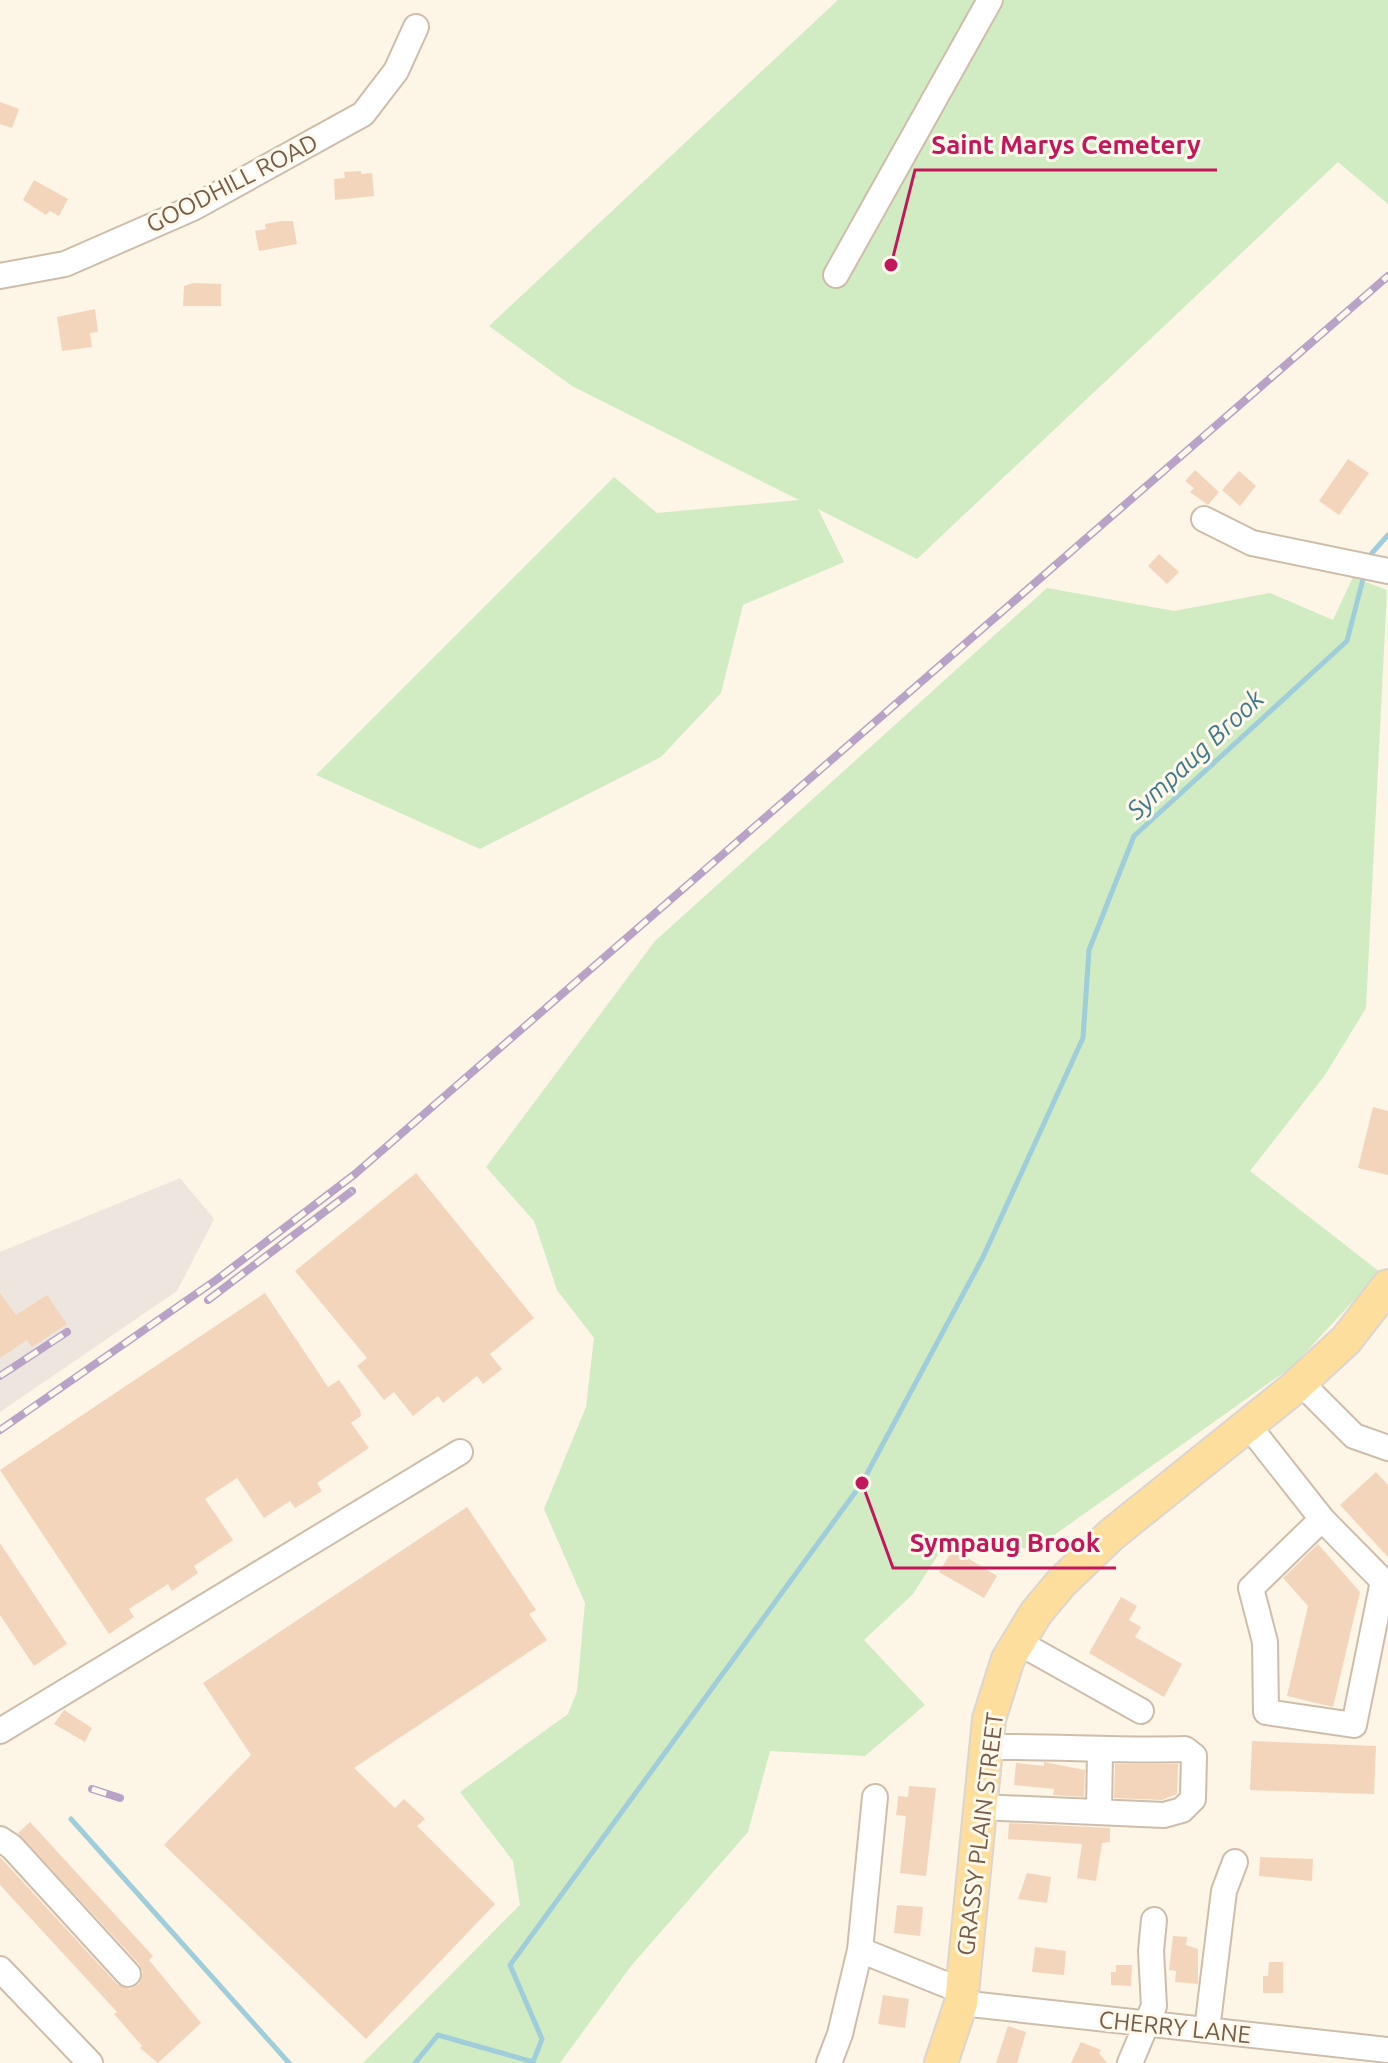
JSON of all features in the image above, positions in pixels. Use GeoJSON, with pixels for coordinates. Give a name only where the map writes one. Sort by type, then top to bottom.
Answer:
{"type":"FeatureCollection","features":[{"type":"Feature","properties":{"kind":"main road","name":"GRASSY PLAIN STREET"},"geometry":{"type":"LineString","coordinates":[[941,2063],[962,1997],[989,1719],[1008,1659],[1052,1593],[1101,1544],[1300,1382],[1346,1340],[1388,1286]]}},
{"type":"Feature","properties":{"kind":"street"},"geometry":{"type":"LineString","coordinates":[[836,275],[990,0]]}},
{"type":"Feature","properties":{"kind":"street","name":"GOODHILL ROAD"},"geometry":{"type":"LineString","coordinates":[[0,276],[65,264],[193,208],[363,114],[396,71],[416,27]]}},
{"type":"Feature","properties":{"kind":"street"},"geometry":{"type":"LineString","coordinates":[[1204,519],[1252,543],[1388,571]]}},
{"type":"Feature","properties":{"kind":"street"},"geometry":{"type":"LineString","coordinates":[[1300,1382],[1354,1436],[1388,1448]]}},
{"type":"Feature","properties":{"kind":"street"},"geometry":{"type":"LineString","coordinates":[[1248,1425],[1322,1519],[1383,1581],[1354,1725],[1266,1712],[1265,1642],[1251,1588],[1322,1519]]}},
{"type":"Feature","properties":{"kind":"street"},"geometry":{"type":"LineString","coordinates":[[0,1731],[460,1452]]}},
{"type":"Feature","properties":{"kind":"street"},"geometry":{"type":"LineString","coordinates":[[1018,1642],[1141,1711]]}},
{"type":"Feature","properties":{"kind":"street"},"geometry":{"type":"LineString","coordinates":[[979,1807],[1164,1815],[1182,1810],[1193,1799],[1194,1756],[1185,1749],[1100,1751],[1042,1746],[986,1747]]}},
{"type":"Feature","properties":{"kind":"street"},"geometry":{"type":"LineString","coordinates":[[1099,1812],[1100,1751]]}},
{"type":"Feature","properties":{"kind":"street"},"geometry":{"type":"LineString","coordinates":[[829,2063],[860,1950],[875,1797]]}},
{"type":"Feature","properties":{"kind":"street"},"geometry":{"type":"LineString","coordinates":[[0,1839],[12,1847],[128,1974]]}},
{"type":"Feature","properties":{"kind":"street"},"geometry":{"type":"LineString","coordinates":[[1207,2030],[1224,1891],[1235,1862]]}},
{"type":"Feature","properties":{"kind":"street"},"geometry":{"type":"LineString","coordinates":[[1130,2063],[1154,2006],[1151,1951],[1154,1920]]}},
{"type":"Feature","properties":{"kind":"street","name":"CHERRY LANE"},"geometry":{"type":"LineString","coordinates":[[860,1950],[962,1997],[1146,2024],[1388,2050]]}},
{"type":"Feature","properties":{"kind":"street"},"geometry":{"type":"LineString","coordinates":[[0,1969],[90,2063]]}},
{"type":"Feature","properties":{"kind":"shaded area"},"geometry":{"type":"Polygon","coordinates":[[[180,1178],[214,1219],[177,1291],[0,1412],[0,1252],[180,1178]]]}},
{"type":"Feature","properties":{"kind":"green space"},"geometry":{"type":"Polygon","coordinates":[[[838,0],[1388,0],[1388,204],[1338,162],[917,559],[818,509],[844,562],[743,605],[721,693],[661,757],[480,849],[316,775],[614,477],[657,513],[799,500],[572,386],[489,326],[838,0]]]}},
{"type":"Feature","properties":{"kind":"green space"},"geometry":{"type":"Polygon","coordinates":[[[1353,577],[1387,590],[1366,1008],[1325,1075],[1250,1171],[1380,1272],[1293,1366],[1033,1550],[950,1536],[913,1594],[864,1640],[925,1705],[865,1756],[770,1751],[748,1832],[631,1966],[560,2063],[363,2063],[520,1905],[513,1861],[460,1792],[568,1714],[577,1691],[585,1603],[544,1509],[586,1407],[594,1338],[557,1290],[534,1221],[486,1167],[655,941],[1047,588],[1174,611],[1270,593],[1333,620],[1353,577]]]}},
{"type":"Feature","properties":{"kind":"building"},"geometry":{"type":"Polygon","coordinates":[[[0,102],[19,109],[12,128],[0,124],[0,102]]]}},
{"type":"Feature","properties":{"kind":"building"},"geometry":{"type":"Polygon","coordinates":[[[361,171],[361,174],[372,173],[374,196],[335,200],[334,179],[345,178],[344,172],[361,171]]]}},
{"type":"Feature","properties":{"kind":"building"},"geometry":{"type":"Polygon","coordinates":[[[34,180],[68,199],[59,216],[50,211],[46,215],[23,200],[34,180]]]}},
{"type":"Feature","properties":{"kind":"building"},"geometry":{"type":"Polygon","coordinates":[[[293,221],[297,244],[259,251],[255,231],[266,229],[265,224],[293,221]]]}},
{"type":"Feature","properties":{"kind":"building"},"geometry":{"type":"Polygon","coordinates":[[[193,283],[221,284],[221,306],[183,306],[184,286],[193,283]]]}},
{"type":"Feature","properties":{"kind":"building"},"geometry":{"type":"Polygon","coordinates":[[[95,309],[98,332],[90,333],[92,347],[62,351],[57,317],[95,309]]]}},
{"type":"Feature","properties":{"kind":"building"},"geometry":{"type":"Polygon","coordinates":[[[1348,459],[1369,473],[1339,515],[1319,501],[1348,459]]]}},
{"type":"Feature","properties":{"kind":"building"},"geometry":{"type":"Polygon","coordinates":[[[1195,470],[1219,492],[1208,505],[1190,492],[1194,488],[1185,481],[1195,470]]]}},
{"type":"Feature","properties":{"kind":"building"},"geometry":{"type":"Polygon","coordinates":[[[1239,471],[1256,486],[1240,506],[1222,490],[1239,471]]]}},
{"type":"Feature","properties":{"kind":"building"},"geometry":{"type":"Polygon","coordinates":[[[1159,554],[1179,572],[1167,584],[1148,566],[1159,554]]]}},
{"type":"Feature","properties":{"kind":"building"},"geometry":{"type":"Polygon","coordinates":[[[1373,1107],[1388,1111],[1388,1175],[1358,1168],[1373,1107]]]}},
{"type":"Feature","properties":{"kind":"building"},"geometry":{"type":"Polygon","coordinates":[[[416,1173],[534,1318],[490,1354],[502,1369],[483,1384],[477,1376],[443,1403],[438,1396],[413,1416],[394,1392],[384,1400],[357,1366],[367,1358],[295,1271],[416,1173]]]}},
{"type":"Feature","properties":{"kind":"building"},"geometry":{"type":"Polygon","coordinates":[[[0,1293],[16,1315],[47,1295],[67,1324],[32,1347],[27,1340],[0,1358],[0,1293]]]}},
{"type":"Feature","properties":{"kind":"building"},"geometry":{"type":"Polygon","coordinates":[[[265,1293],[328,1387],[339,1380],[360,1410],[361,1416],[351,1423],[369,1448],[317,1483],[322,1491],[295,1508],[290,1501],[264,1518],[237,1478],[205,1499],[233,1540],[194,1566],[198,1573],[172,1591],[168,1584],[129,1609],[134,1617],[109,1634],[0,1470],[265,1293]]]}},
{"type":"Feature","properties":{"kind":"building"},"geometry":{"type":"Polygon","coordinates":[[[1376,1472],[1388,1485],[1388,1557],[1340,1505],[1376,1472]]]}},
{"type":"Feature","properties":{"kind":"building"},"geometry":{"type":"Polygon","coordinates":[[[467,1507],[536,1610],[529,1614],[547,1640],[354,1768],[395,1808],[404,1799],[425,1819],[417,1826],[495,1904],[366,2039],[164,1845],[251,1755],[203,1683],[467,1507]]]}},
{"type":"Feature","properties":{"kind":"building"},"geometry":{"type":"Polygon","coordinates":[[[0,1543],[67,1644],[34,1666],[0,1615],[0,1543]]]}},
{"type":"Feature","properties":{"kind":"building"},"geometry":{"type":"Polygon","coordinates":[[[1318,1544],[1360,1592],[1333,1707],[1287,1696],[1308,1606],[1283,1578],[1318,1544]]]}},
{"type":"Feature","properties":{"kind":"building"},"geometry":{"type":"Polygon","coordinates":[[[953,1549],[997,1576],[984,1598],[939,1572],[953,1549]]]}},
{"type":"Feature","properties":{"kind":"building"},"geometry":{"type":"Polygon","coordinates":[[[1121,1597],[1137,1606],[1129,1620],[1141,1627],[1135,1637],[1182,1664],[1164,1697],[1089,1653],[1121,1597]]]}},
{"type":"Feature","properties":{"kind":"building"},"geometry":{"type":"Polygon","coordinates":[[[64,1710],[92,1728],[85,1742],[54,1724],[64,1710]]]}},
{"type":"Feature","properties":{"kind":"building"},"geometry":{"type":"Polygon","coordinates":[[[1252,1741],[1376,1746],[1374,1794],[1250,1790],[1252,1741]]]}},
{"type":"Feature","properties":{"kind":"building"},"geometry":{"type":"Polygon","coordinates":[[[1044,1762],[1085,1770],[1084,1797],[1053,1795],[1054,1789],[1014,1785],[1016,1763],[1044,1766],[1044,1762]]]}},
{"type":"Feature","properties":{"kind":"building"},"geometry":{"type":"Polygon","coordinates":[[[1115,1764],[1178,1764],[1177,1794],[1162,1800],[1114,1798],[1115,1764]]]}},
{"type":"Feature","properties":{"kind":"building"},"geometry":{"type":"Polygon","coordinates":[[[909,1786],[936,1788],[926,1876],[900,1873],[906,1816],[896,1815],[898,1796],[908,1797],[909,1786]]]}},
{"type":"Feature","properties":{"kind":"building"},"geometry":{"type":"Polygon","coordinates":[[[30,1822],[153,1956],[149,1960],[201,2023],[158,2063],[140,2048],[142,2046],[114,2014],[117,2012],[0,1885],[0,1857],[117,1984],[130,1989],[139,1984],[143,1972],[139,1964],[18,1833],[30,1822]]]}},
{"type":"Feature","properties":{"kind":"building"},"geometry":{"type":"Polygon","coordinates":[[[1009,1823],[1110,1828],[1110,1842],[1102,1843],[1096,1881],[1077,1878],[1082,1844],[1008,1839],[1009,1823]]]}},
{"type":"Feature","properties":{"kind":"building"},"geometry":{"type":"Polygon","coordinates":[[[1260,1857],[1313,1859],[1312,1881],[1259,1876],[1260,1857]]]}},
{"type":"Feature","properties":{"kind":"building"},"geometry":{"type":"Polygon","coordinates":[[[1027,1873],[1051,1877],[1047,1903],[1018,1899],[1027,1873]]]}},
{"type":"Feature","properties":{"kind":"building"},"geometry":{"type":"Polygon","coordinates":[[[897,1905],[923,1907],[920,1936],[894,1933],[897,1905]]]}},
{"type":"Feature","properties":{"kind":"building"},"geometry":{"type":"Polygon","coordinates":[[[1173,1936],[1187,1937],[1186,1945],[1198,1949],[1198,1984],[1175,1982],[1176,1971],[1169,1970],[1173,1936]]]}},
{"type":"Feature","properties":{"kind":"building"},"geometry":{"type":"Polygon","coordinates":[[[1035,1947],[1066,1951],[1064,1975],[1032,1972],[1035,1947]]]}},
{"type":"Feature","properties":{"kind":"building"},"geometry":{"type":"Polygon","coordinates":[[[1269,1962],[1283,1962],[1283,1993],[1263,1993],[1263,1976],[1268,1976],[1269,1962]]]}},
{"type":"Feature","properties":{"kind":"building"},"geometry":{"type":"Polygon","coordinates":[[[1116,1965],[1132,1965],[1131,1986],[1111,1985],[1111,1972],[1116,1972],[1116,1965]]]}},
{"type":"Feature","properties":{"kind":"building"},"geometry":{"type":"Polygon","coordinates":[[[883,1995],[909,1999],[905,2028],[878,2024],[883,1995]]]}},
{"type":"Feature","properties":{"kind":"building"},"geometry":{"type":"Polygon","coordinates":[[[1008,2026],[1026,2032],[1017,2063],[996,2063],[1008,2026]]]}},
{"type":"Feature","properties":{"kind":"building"},"geometry":{"type":"Polygon","coordinates":[[[1081,2042],[1101,2050],[1099,2053],[1107,2063],[1071,2063],[1081,2042]]]}},
{"type":"Feature","properties":{"kind":"waterway","name":"Sympaug Brook"},"geometry":{"type":"LineString","coordinates":[[1372,553],[1388,535]]}},
{"type":"Feature","properties":{"kind":"waterway","name":"Sympaug Brook"},"geometry":{"type":"LineString","coordinates":[[415,2063],[438,2035],[533,2062],[542,2039],[510,1965],[862,1483],[983,1257],[1083,1038],[1089,950],[1134,836],[1347,641],[1363,579]]}},
{"type":"Feature","properties":{"kind":"waterway"},"geometry":{"type":"LineString","coordinates":[[71,1819],[289,2063]]}},
{"type":"Feature","properties":{"kind":"railway"},"geometry":{"type":"LineString","coordinates":[[0,1430],[216,1280],[355,1174],[1388,276]]}},
{"type":"Feature","properties":{"kind":"railway"},"geometry":{"type":"LineString","coordinates":[[208,1300],[352,1191]]}},
{"type":"Feature","properties":{"kind":"railway"},"geometry":{"type":"LineString","coordinates":[[0,1376],[67,1332]]}},
{"type":"Feature","properties":{"kind":"railway"},"geometry":{"type":"LineString","coordinates":[[92,1789],[120,1798]]}},
{"type":"Feature","properties":{"kind":"place","name":"Saint Marys Cemetery"},"geometry":{"type":"Point","coordinates":[891,265]}},
{"type":"Feature","properties":{"kind":"place","name":"Sympaug Brook"},"geometry":{"type":"Point","coordinates":[862,1483]}}]}
